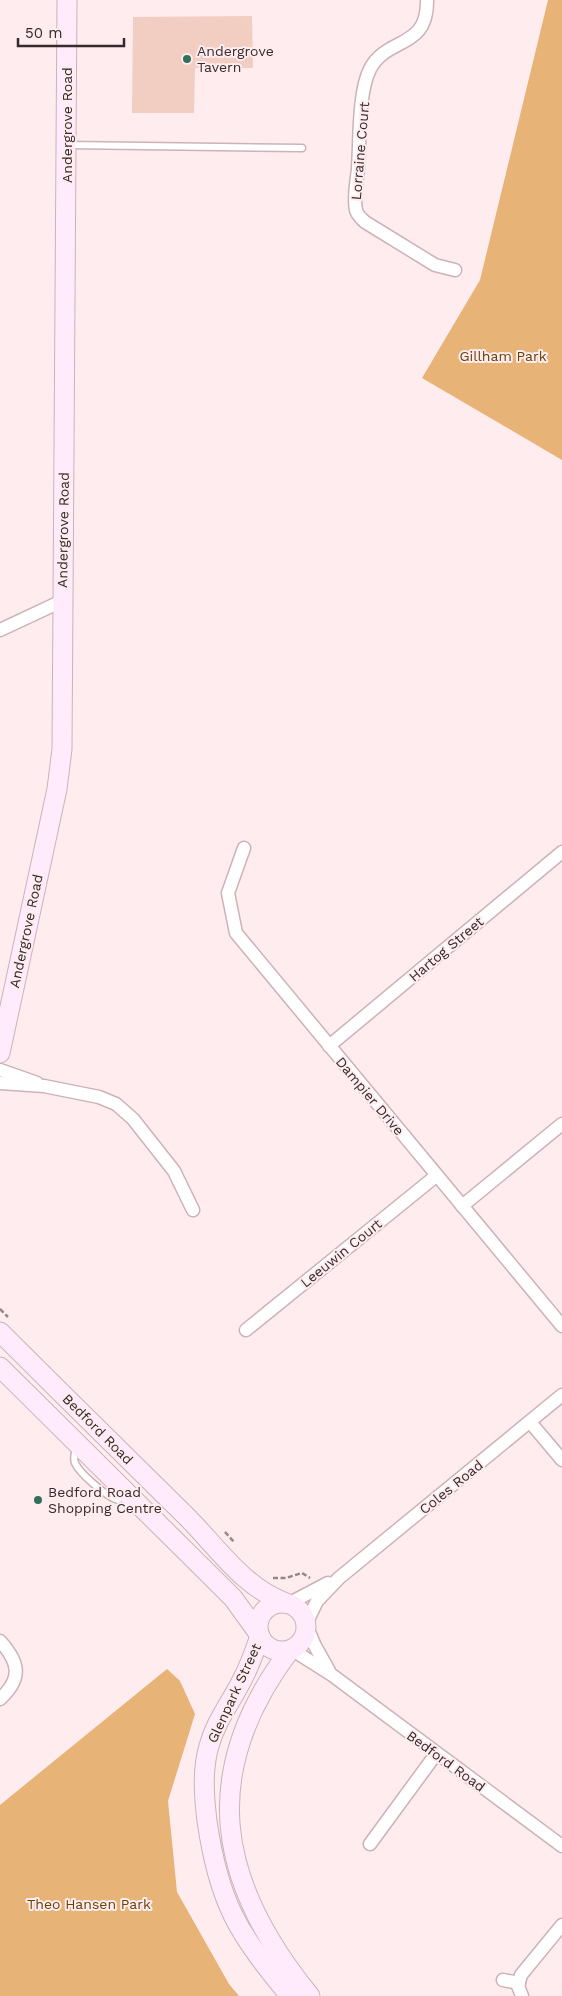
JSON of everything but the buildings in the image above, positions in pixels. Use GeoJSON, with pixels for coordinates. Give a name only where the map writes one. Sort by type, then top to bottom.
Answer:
{"type":"FeatureCollection","features":[{"type":"Feature","properties":{"kind":"street","name":"Andergrove Road"},"geometry":{"type":"LineString","coordinates":[[0,1054],[62,749],[67,0]]}},
{"type":"Feature","properties":{"kind":"street","name":"Lorraine Court"},"geometry":{"type":"LineString","coordinates":[[428,0],[428,15],[422,28],[408,40],[382,55],[370,69],[359,129],[354,195],[356,212],[365,222],[435,265],[456,270]]}},
{"type":"Feature","properties":{"kind":"street"},"geometry":{"type":"LineString","coordinates":[[0,630],[62,601]]}},
{"type":"Feature","properties":{"kind":"street","name":"Dampier Drive"},"geometry":{"type":"LineString","coordinates":[[244,848],[228,892],[236,933],[562,1326]]}},
{"type":"Feature","properties":{"kind":"street","name":"Hartog Street"},"geometry":{"type":"LineString","coordinates":[[329,1046],[562,852]]}},
{"type":"Feature","properties":{"kind":"street"},"geometry":{"type":"LineString","coordinates":[[0,1070],[44,1086],[99,1097],[123,1109],[174,1170],[193,1210]]}},
{"type":"Feature","properties":{"kind":"street"},"geometry":{"type":"LineString","coordinates":[[0,1084],[44,1086]]}},
{"type":"Feature","properties":{"kind":"street"},"geometry":{"type":"LineString","coordinates":[[462,1206],[562,1124]]}},
{"type":"Feature","properties":{"kind":"street","name":"Leeuwin Court"},"geometry":{"type":"LineString","coordinates":[[246,1330],[436,1176]]}},
{"type":"Feature","properties":{"kind":"street","name":"Bedford Road"},"geometry":{"type":"LineString","coordinates":[[7,1328],[247,1582],[269,1596],[287,1604]]}},
{"type":"Feature","properties":{"kind":"street","name":"Bedford Road"},"geometry":{"type":"LineString","coordinates":[[0,1367],[233,1598],[260,1635]]}},
{"type":"Feature","properties":{"kind":"street","name":"Coles Road"},"geometry":{"type":"LineString","coordinates":[[306,1625],[316,1601],[339,1578],[562,1395]]}},
{"type":"Feature","properties":{"kind":"street"},"geometry":{"type":"LineString","coordinates":[[530,1422],[562,1460]]}},
{"type":"Feature","properties":{"kind":"street","name":"Coles Road"},"geometry":{"type":"LineString","coordinates":[[287,1604],[339,1578]]}},
{"type":"Feature","properties":{"kind":"street"},"geometry":{"type":"LineString","coordinates":[[287,1604],[300,1611],[306,1625],[302,1641],[291,1650],[272,1649],[264,1643],[258,1624],[265,1611],[273,1605],[287,1604]]}},
{"type":"Feature","properties":{"kind":"street","name":"Bedford Road"},"geometry":{"type":"LineString","coordinates":[[306,1625],[314,1646],[332,1675]]}},
{"type":"Feature","properties":{"kind":"street","name":"Glenpark Street"},"geometry":{"type":"LineString","coordinates":[[260,1635],[245,1676],[217,1724],[208,1746],[204,1776],[205,1802],[215,1868],[228,1908],[250,1946],[290,1996]]}},
{"type":"Feature","properties":{"kind":"street"},"geometry":{"type":"LineString","coordinates":[[0,1641],[8,1649],[17,1671],[12,1688],[0,1700]]}},
{"type":"Feature","properties":{"kind":"street","name":"Bedford Road"},"geometry":{"type":"LineString","coordinates":[[291,1650],[332,1675],[562,1846]]}},
{"type":"Feature","properties":{"kind":"street","name":"Glenpark Street"},"geometry":{"type":"LineString","coordinates":[[291,1650],[266,1684],[244,1733],[231,1777],[229,1816],[238,1870],[254,1911],[277,1953],[310,1996]]}},
{"type":"Feature","properties":{"kind":"street"},"geometry":{"type":"LineString","coordinates":[[370,1844],[436,1754]]}},
{"type":"Feature","properties":{"kind":"street"},"geometry":{"type":"LineString","coordinates":[[522,1996],[519,1982],[523,1972],[562,1926]]}},
{"type":"Feature","properties":{"kind":"street"},"geometry":{"type":"LineString","coordinates":[[503,1980],[519,1982]]}},
{"type":"Feature","properties":{"kind":"lane"},"geometry":{"type":"LineString","coordinates":[[67,145],[302,148]]}},
{"type":"Feature","properties":{"kind":"path"},"geometry":{"type":"LineString","coordinates":[[0,1309],[7,1328]]}},
{"type":"Feature","properties":{"kind":"path"},"geometry":{"type":"LineString","coordinates":[[224,1531],[236,1544]]}},
{"type":"Feature","properties":{"kind":"path"},"geometry":{"type":"LineString","coordinates":[[266,1575],[271,1578],[286,1578],[302,1573],[312,1580]]}},
{"type":"Feature","properties":{"kind":"green space","name":"Gillham Park"},"geometry":{"type":"Polygon","coordinates":[[[548,0],[562,0],[562,460],[422,378],[480,280],[548,0]]]}},
{"type":"Feature","properties":{"kind":"green space","name":"Theo Hansen Park"},"geometry":{"type":"Polygon","coordinates":[[[167,1669],[180,1681],[195,1714],[168,1801],[177,1892],[229,1984],[239,1996],[0,1996],[0,1805],[167,1669]]]}},
{"type":"Feature","properties":{"kind":"place","name":"Andergrove Tavern"},"geometry":{"type":"Point","coordinates":[187,59]}},
{"type":"Feature","properties":{"kind":"place","name":"Bedford Road Shopping Centre"},"geometry":{"type":"Point","coordinates":[38,1500]}}]}
